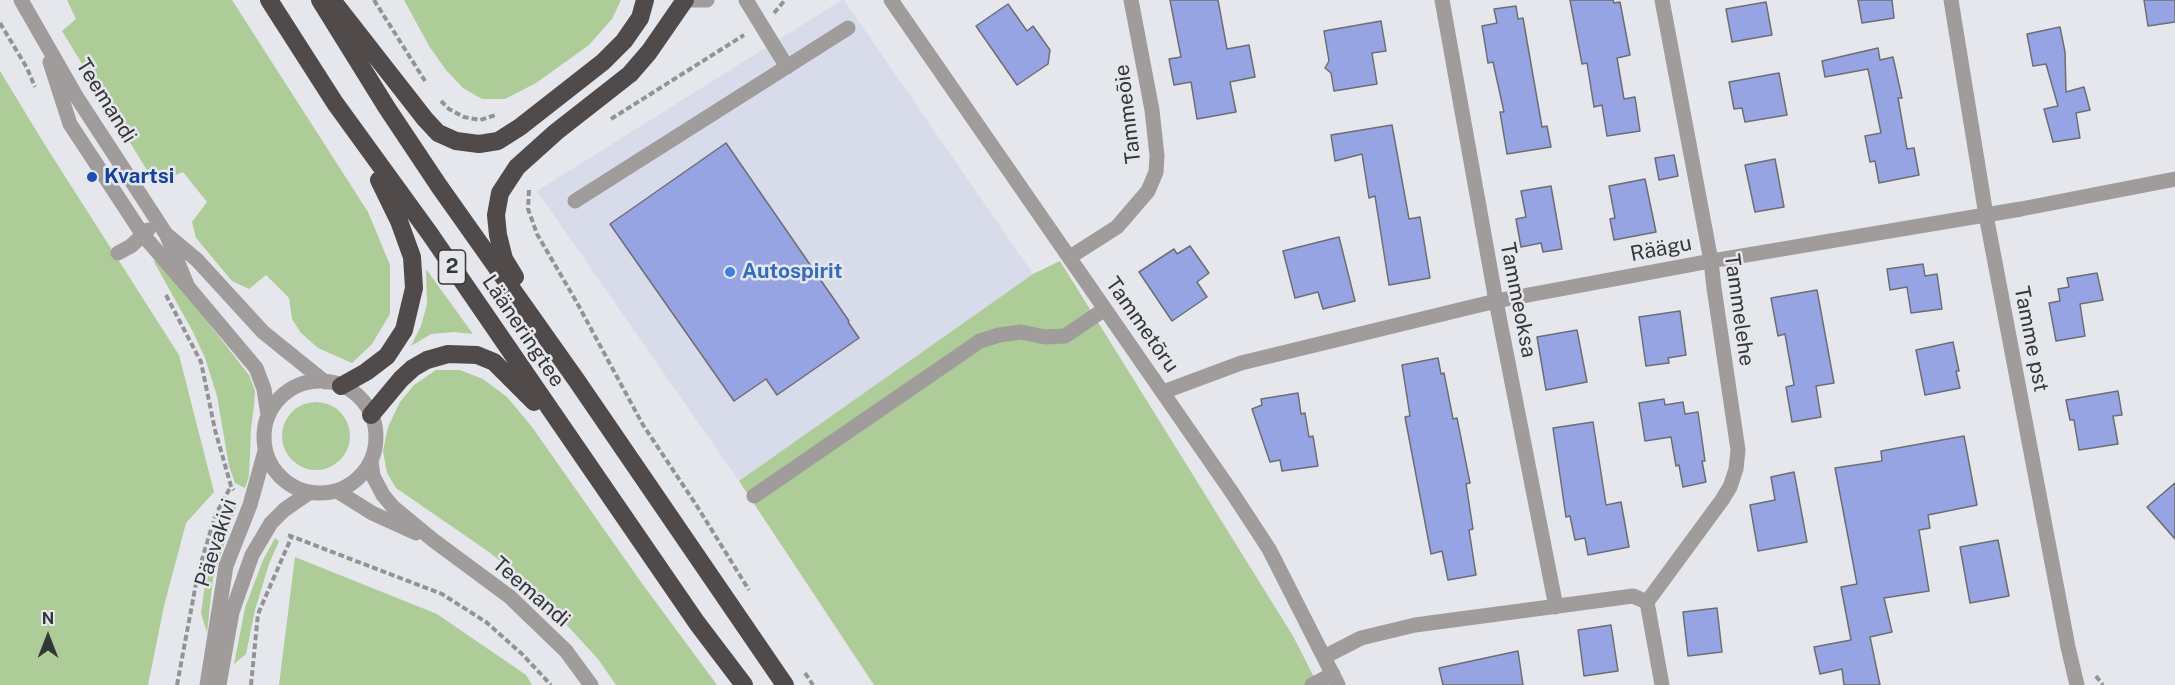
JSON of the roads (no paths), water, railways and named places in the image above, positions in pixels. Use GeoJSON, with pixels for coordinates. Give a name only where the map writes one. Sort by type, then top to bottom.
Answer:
{"type":"FeatureCollection","features":[{"type":"Feature","properties":{"kind":"highway","name":"Lääneringtee"},"geometry":{"type":"LineString","coordinates":[[269,0],[336,103],[430,234],[690,614],[744,685]]}},
{"type":"Feature","properties":{"kind":"highway","name":"Lääneringtee"},"geometry":{"type":"LineString","coordinates":[[320,0],[439,186],[577,381],[785,685]]}},
{"type":"Feature","properties":{"kind":"highway"},"geometry":{"type":"LineString","coordinates":[[332,0],[438,133],[456,141],[479,144],[498,141],[520,127],[603,62],[624,41],[640,18],[645,0]]}},
{"type":"Feature","properties":{"kind":"highway"},"geometry":{"type":"LineString","coordinates":[[577,381],[504,259],[496,215],[500,193],[517,167],[556,132],[630,74],[649,52],[685,0]]}},
{"type":"Feature","properties":{"kind":"highway"},"geometry":{"type":"LineString","coordinates":[[333,384],[366,372],[387,356],[404,330],[414,288],[412,257],[399,221],[385,189],[357,148],[336,103]]}},
{"type":"Feature","properties":{"kind":"highway"},"geometry":{"type":"LineString","coordinates":[[371,415],[401,379],[427,360],[448,354],[477,355],[494,362],[565,433]]}},
{"type":"Feature","properties":{"kind":"street"},"geometry":{"type":"LineString","coordinates":[[21,0],[40,32]]}},
{"type":"Feature","properties":{"kind":"street"},"geometry":{"type":"LineString","coordinates":[[28,0],[70,124],[143,236],[188,287]]}},
{"type":"Feature","properties":{"kind":"street"},"geometry":{"type":"LineString","coordinates":[[692,0],[707,0]]}},
{"type":"Feature","properties":{"kind":"street"},"geometry":{"type":"LineString","coordinates":[[746,0],[787,67]]}},
{"type":"Feature","properties":{"kind":"street","name":"Tammetõru"},"geometry":{"type":"LineString","coordinates":[[891,0],[1269,549],[1335,680]]}},
{"type":"Feature","properties":{"kind":"street","name":"Tammeõie"},"geometry":{"type":"LineString","coordinates":[[1070,257],[1117,227],[1148,191],[1156,172],[1157,156],[1152,110],[1131,0]]}},
{"type":"Feature","properties":{"kind":"street","name":"Tammeoksa"},"geometry":{"type":"LineString","coordinates":[[1442,0],[1496,302],[1556,607]]}},
{"type":"Feature","properties":{"kind":"street","name":"Tammelehe"},"geometry":{"type":"LineString","coordinates":[[1647,602],[1730,487],[1736,469],[1738,450],[1712,261],[1662,0]]}},
{"type":"Feature","properties":{"kind":"street","name":"Tamme pst"},"geometry":{"type":"LineString","coordinates":[[1951,0],[1986,215],[2077,685]]}},
{"type":"Feature","properties":{"kind":"street"},"geometry":{"type":"LineString","coordinates":[[575,201],[848,28]]}},
{"type":"Feature","properties":{"kind":"street","name":"Teemandi"},"geometry":{"type":"LineString","coordinates":[[40,32],[76,96],[166,234],[197,260],[264,332],[333,384],[354,393],[364,403],[371,415],[375,431],[375,446],[371,461],[373,476],[383,495],[393,507],[510,597],[566,651],[591,685]]}},
{"type":"Feature","properties":{"kind":"street","name":"Räägu"},"geometry":{"type":"LineString","coordinates":[[1163,392],[1241,363],[1496,302],[1712,261],[1986,215],[2175,179]]}},
{"type":"Feature","properties":{"kind":"street"},"geometry":{"type":"LineString","coordinates":[[118,253],[143,236],[156,221]]}},
{"type":"Feature","properties":{"kind":"street","name":"Teemandi"},"geometry":{"type":"LineString","coordinates":[[166,234],[188,287],[256,368],[264,389],[268,415],[264,433],[266,451]]}},
{"type":"Feature","properties":{"kind":"street"},"geometry":{"type":"LineString","coordinates":[[754,496],[980,341],[1021,332],[1045,337],[1065,336],[1105,309]]}},
{"type":"Feature","properties":{"kind":"street"},"geometry":{"type":"LineString","coordinates":[[268,415],[278,400],[291,389],[308,383],[333,384]]}},
{"type":"Feature","properties":{"kind":"street"},"geometry":{"type":"LineString","coordinates":[[266,451],[273,468],[285,481],[301,490],[319,493],[337,491],[351,484],[371,461]]}},
{"type":"Feature","properties":{"kind":"street","name":"Päevakivi"},"geometry":{"type":"LineString","coordinates":[[207,685],[226,566],[250,505],[266,451]]}},
{"type":"Feature","properties":{"kind":"street","name":"Teemandi"},"geometry":{"type":"LineString","coordinates":[[337,491],[372,513],[433,540]]}},
{"type":"Feature","properties":{"kind":"street","name":"Päevakivi"},"geometry":{"type":"LineString","coordinates":[[219,685],[232,612],[252,555],[271,523],[284,510],[310,492]]}},
{"type":"Feature","properties":{"kind":"street"},"geometry":{"type":"LineString","coordinates":[[1324,657],[1361,638],[1415,625],[1633,596],[1647,602],[1662,685]]}},
{"type":"Feature","properties":{"kind":"street"},"geometry":{"type":"LineString","coordinates":[[1311,685],[1335,680]]}},
{"type":"Feature","properties":{"kind":"place","name":"Kvartsi"},"geometry":{"type":"Point","coordinates":[92,177]}},
{"type":"Feature","properties":{"kind":"place","name":"Autospirit"},"geometry":{"type":"Point","coordinates":[730,272]}}]}
